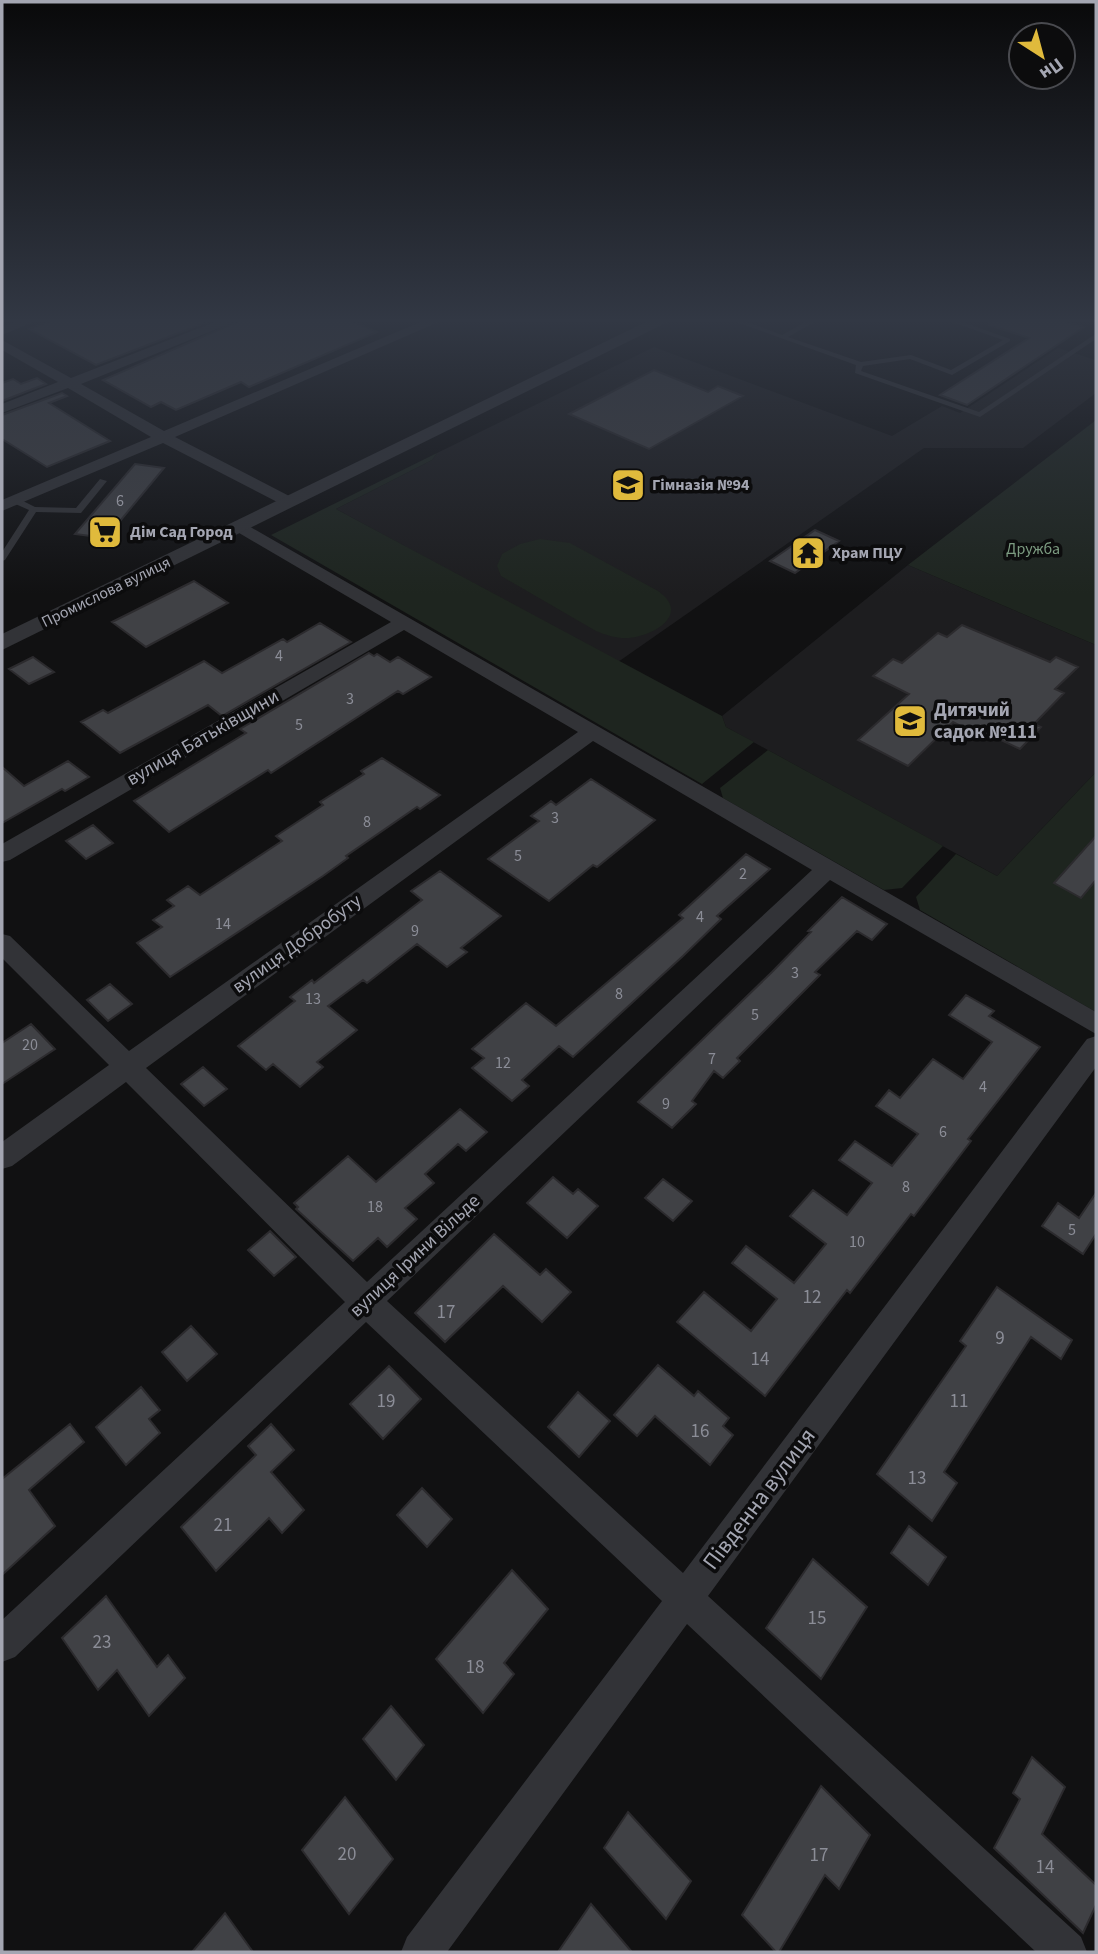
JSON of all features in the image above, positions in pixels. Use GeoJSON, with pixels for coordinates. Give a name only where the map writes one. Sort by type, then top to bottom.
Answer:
{"type":"FeatureCollection","features":[{"type":"Feature","properties":{"kind":"street"},"geometry":{"type":"LineString","coordinates":[[120,411],[163,437],[289,502]]}},
{"type":"Feature","properties":{"kind":"street"},"geometry":{"type":"LineString","coordinates":[[8,503],[223,411]]}},
{"type":"Feature","properties":{"kind":"street","name":"Промислова вулиця"},"geometry":{"type":"LineString","coordinates":[[2,643],[476,411]]}},
{"type":"Feature","properties":{"kind":"street"},"geometry":{"type":"LineString","coordinates":[[240,526],[1096,1024]]}},
{"type":"Feature","properties":{"kind":"street","name":"вулиця Батьківщини"},"geometry":{"type":"LineString","coordinates":[[2,855],[404,622]]}},
{"type":"Feature","properties":{"kind":"street","name":"вулиця Добробуту"},"geometry":{"type":"LineString","coordinates":[[2,1157],[593,731]]}},
{"type":"Feature","properties":{"kind":"street","name":"вулиця Ірини Вільде"},"geometry":{"type":"LineString","coordinates":[[2,1644],[829,867]]}},
{"type":"Feature","properties":{"kind":"street"},"geometry":{"type":"LineString","coordinates":[[2,943],[366,1302],[1066,1952]]}},
{"type":"Feature","properties":{"kind":"street","name":"Південна вулиця"},"geometry":{"type":"LineString","coordinates":[[422,1952],[1096,1046]]}},
{"type":"Feature","properties":{"kind":"lane"},"geometry":{"type":"LineString","coordinates":[[969,411],[980,415],[986,411]]}},
{"type":"Feature","properties":{"kind":"lane"},"geometry":{"type":"LineString","coordinates":[[8,503],[34,509],[78,511],[103,481]]}},
{"type":"Feature","properties":{"kind":"lane"},"geometry":{"type":"LineString","coordinates":[[2,558],[34,509]]}},
{"type":"Feature","properties":{"kind":"shaded area","name":"Гімназія №94"},"geometry":{"type":"Polygon","coordinates":[[[523,411],[826,411],[892,436],[933,411],[1072,411],[1023,448],[924,448],[618,662],[336,509],[432,460],[437,453],[523,411]]]}},
{"type":"Feature","properties":{"kind":"shaded area","name":"Дитячий садок №111"},"geometry":{"type":"Polygon","coordinates":[[[908,565],[1096,645],[1096,772],[997,876],[726,727],[722,716],[908,565]]]}},
{"type":"Feature","properties":{"kind":"green space","name":"Дружба"},"geometry":{"type":"Polygon","coordinates":[[[1096,420],[1096,645],[908,565],[1096,420]]]}},
{"type":"Feature","properties":{"kind":"green space"},"geometry":{"type":"Polygon","coordinates":[[[437,453],[432,460],[336,509],[722,716],[726,727],[754,742],[702,784],[271,535],[437,453]]]}},
{"type":"Feature","properties":{"kind":"green space"},"geometry":{"type":"Polygon","coordinates":[[[540,539],[570,543],[658,591],[671,608],[670,615],[649,633],[620,638],[596,631],[501,576],[497,566],[502,554],[520,544],[540,539]]]}},
{"type":"Feature","properties":{"kind":"green space"},"geometry":{"type":"Polygon","coordinates":[[[768,750],[943,846],[902,888],[884,890],[723,798],[720,788],[768,750]]]}},
{"type":"Feature","properties":{"kind":"green space"},"geometry":{"type":"Polygon","coordinates":[[[1096,772],[1096,1012],[920,910],[916,897],[956,854],[997,876],[1096,772]]]}},
{"type":"Feature","properties":{"kind":"building"},"geometry":{"type":"Polygon","coordinates":[[[12,411],[62,411],[110,441],[47,467],[2,439],[2,415],[12,411]]]}},
{"type":"Feature","properties":{"kind":"building"},"geometry":{"type":"Polygon","coordinates":[[[574,411],[716,411],[649,449],[569,414],[574,411]]]}},
{"type":"Feature","properties":{"kind":"building"},"geometry":{"type":"Polygon","coordinates":[[[135,464],[164,468],[106,538],[75,534],[135,464]]]}},
{"type":"Feature","properties":{"kind":"building"},"geometry":{"type":"Polygon","coordinates":[[[815,530],[839,541],[795,573],[770,561],[815,530]]]}},
{"type":"Feature","properties":{"kind":"building"},"geometry":{"type":"Polygon","coordinates":[[[194,581],[228,603],[146,647],[112,622],[194,581]]]}},
{"type":"Feature","properties":{"kind":"building"},"geometry":{"type":"Polygon","coordinates":[[[320,623],[351,642],[222,716],[208,705],[120,753],[81,722],[103,710],[108,713],[204,661],[222,673],[283,639],[287,642],[320,623]]]}},
{"type":"Feature","properties":{"kind":"building"},"geometry":{"type":"Polygon","coordinates":[[[962,625],[1050,662],[1056,657],[1078,667],[1055,689],[1064,693],[1034,724],[1041,727],[1020,749],[974,727],[970,731],[953,722],[908,766],[858,740],[909,694],[873,676],[893,659],[902,663],[938,633],[947,637],[962,625]]]}},
{"type":"Feature","properties":{"kind":"building"},"geometry":{"type":"Polygon","coordinates":[[[369,653],[374,656],[377,654],[390,662],[398,657],[431,677],[403,694],[398,691],[271,773],[268,770],[169,832],[134,801],[246,733],[240,729],[369,653]]]}},
{"type":"Feature","properties":{"kind":"building"},"geometry":{"type":"Polygon","coordinates":[[[33,657],[54,672],[29,684],[9,669],[33,657]]]}},
{"type":"Feature","properties":{"kind":"building"},"geometry":{"type":"Polygon","coordinates":[[[382,758],[440,795],[420,809],[417,807],[346,856],[348,858],[323,876],[170,977],[137,943],[162,927],[153,920],[174,906],[167,900],[188,886],[200,895],[282,841],[276,836],[323,805],[320,802],[364,774],[361,771],[382,758]]]}},
{"type":"Feature","properties":{"kind":"building"},"geometry":{"type":"Polygon","coordinates":[[[68,761],[89,777],[2,823],[2,767],[24,786],[68,761]]]}},
{"type":"Feature","properties":{"kind":"building"},"geometry":{"type":"Polygon","coordinates":[[[591,779],[655,820],[597,867],[593,865],[549,901],[488,859],[539,821],[531,816],[551,801],[556,805],[591,779]]]}},
{"type":"Feature","properties":{"kind":"building"},"geometry":{"type":"Polygon","coordinates":[[[93,825],[113,843],[86,859],[66,841],[93,825]]]}},
{"type":"Feature","properties":{"kind":"building"},"geometry":{"type":"Polygon","coordinates":[[[1096,836],[1096,880],[1081,898],[1054,883],[1096,836]]]}},
{"type":"Feature","properties":{"kind":"building"},"geometry":{"type":"Polygon","coordinates":[[[746,854],[770,869],[717,916],[721,919],[683,956],[573,1057],[559,1046],[522,1080],[529,1086],[512,1101],[472,1068],[484,1058],[472,1049],[526,1003],[556,1026],[683,918],[679,915],[746,854]]]}},
{"type":"Feature","properties":{"kind":"building"},"geometry":{"type":"Polygon","coordinates":[[[440,871],[501,916],[461,948],[467,952],[447,967],[417,944],[367,983],[363,980],[328,1006],[357,1030],[317,1062],[323,1067],[300,1087],[273,1064],[266,1070],[238,1046],[295,1001],[290,997],[312,980],[314,983],[422,900],[411,891],[440,871]]]}},
{"type":"Feature","properties":{"kind":"building"},"geometry":{"type":"Polygon","coordinates":[[[842,897],[887,924],[872,940],[857,931],[815,972],[820,975],[737,1058],[740,1061],[723,1078],[714,1071],[692,1101],[696,1104],[672,1128],[638,1102],[772,972],[842,897]]]}},
{"type":"Feature","properties":{"kind":"building"},"geometry":{"type":"Polygon","coordinates":[[[110,984],[132,1004],[108,1021],[87,1000],[110,984]]]}},
{"type":"Feature","properties":{"kind":"building"},"geometry":{"type":"Polygon","coordinates":[[[966,995],[994,1011],[989,1016],[1040,1047],[968,1139],[971,1141],[914,1216],[911,1214],[850,1293],[847,1290],[765,1396],[677,1322],[704,1292],[751,1331],[777,1299],[732,1263],[746,1246],[794,1283],[826,1244],[790,1216],[813,1190],[847,1215],[872,1183],[839,1160],[855,1141],[892,1166],[918,1134],[876,1106],[889,1090],[900,1098],[933,1059],[963,1079],[992,1042],[949,1015],[966,995]]]}},
{"type":"Feature","properties":{"kind":"building"},"geometry":{"type":"Polygon","coordinates":[[[31,1024],[55,1049],[2,1084],[2,1043],[31,1024]]]}},
{"type":"Feature","properties":{"kind":"building"},"geometry":{"type":"Polygon","coordinates":[[[203,1067],[227,1089],[204,1106],[181,1084],[203,1067]]]}},
{"type":"Feature","properties":{"kind":"building"},"geometry":{"type":"Polygon","coordinates":[[[460,1109],[487,1132],[466,1151],[458,1144],[425,1174],[434,1183],[405,1208],[417,1219],[387,1247],[378,1238],[353,1261],[296,1209],[298,1207],[294,1203],[348,1156],[376,1182],[460,1109]]]}},
{"type":"Feature","properties":{"kind":"building"},"geometry":{"type":"Polygon","coordinates":[[[553,1177],[573,1194],[578,1189],[598,1206],[567,1238],[527,1203],[553,1177]]]}},
{"type":"Feature","properties":{"kind":"building"},"geometry":{"type":"Polygon","coordinates":[[[663,1179],[692,1201],[673,1221],[645,1198],[663,1179]]]}},
{"type":"Feature","properties":{"kind":"building"},"geometry":{"type":"Polygon","coordinates":[[[1096,1193],[1096,1234],[1083,1254],[1042,1226],[1058,1203],[1079,1218],[1096,1193]]]}},
{"type":"Feature","properties":{"kind":"building"},"geometry":{"type":"Polygon","coordinates":[[[270,1231],[296,1257],[274,1276],[248,1250],[270,1231]]]}},
{"type":"Feature","properties":{"kind":"building"},"geometry":{"type":"Polygon","coordinates":[[[494,1234],[540,1275],[546,1269],[571,1292],[542,1322],[503,1286],[445,1342],[415,1313],[494,1234]]]}},
{"type":"Feature","properties":{"kind":"building"},"geometry":{"type":"Polygon","coordinates":[[[997,1287],[1072,1340],[1061,1359],[1031,1337],[944,1472],[957,1483],[932,1521],[877,1474],[966,1346],[960,1341],[997,1287]]]}},
{"type":"Feature","properties":{"kind":"building"},"geometry":{"type":"Polygon","coordinates":[[[191,1326],[217,1354],[187,1381],[162,1352],[191,1326]]]}},
{"type":"Feature","properties":{"kind":"building"},"geometry":{"type":"Polygon","coordinates":[[[658,1365],[694,1396],[698,1391],[729,1418],[723,1426],[733,1435],[710,1465],[655,1416],[637,1436],[614,1415],[658,1365]]]}},
{"type":"Feature","properties":{"kind":"building"},"geometry":{"type":"Polygon","coordinates":[[[389,1366],[421,1399],[383,1439],[350,1404],[389,1366]]]}},
{"type":"Feature","properties":{"kind":"building"},"geometry":{"type":"Polygon","coordinates":[[[141,1387],[160,1410],[149,1419],[160,1433],[126,1465],[96,1427],[141,1387]]]}},
{"type":"Feature","properties":{"kind":"building"},"geometry":{"type":"Polygon","coordinates":[[[578,1392],[610,1421],[579,1457],[548,1427],[578,1392]]]}},
{"type":"Feature","properties":{"kind":"building"},"geometry":{"type":"Polygon","coordinates":[[[70,1424],[84,1442],[29,1490],[55,1526],[2,1575],[2,1479],[70,1424]]]}},
{"type":"Feature","properties":{"kind":"building"},"geometry":{"type":"Polygon","coordinates":[[[271,1424],[294,1450],[271,1472],[304,1510],[282,1533],[269,1518],[216,1571],[181,1527],[256,1455],[248,1446],[271,1424]]]}},
{"type":"Feature","properties":{"kind":"building"},"geometry":{"type":"Polygon","coordinates":[[[422,1488],[452,1519],[427,1547],[397,1515],[422,1488]]]}},
{"type":"Feature","properties":{"kind":"building"},"geometry":{"type":"Polygon","coordinates":[[[909,1526],[946,1557],[928,1585],[891,1553],[909,1526]]]}},
{"type":"Feature","properties":{"kind":"building"},"geometry":{"type":"Polygon","coordinates":[[[813,1559],[867,1607],[821,1679],[766,1628],[813,1559]]]}},
{"type":"Feature","properties":{"kind":"building"},"geometry":{"type":"Polygon","coordinates":[[[512,1570],[548,1609],[504,1663],[514,1674],[483,1713],[436,1659],[512,1570]]]}},
{"type":"Feature","properties":{"kind":"building"},"geometry":{"type":"Polygon","coordinates":[[[106,1596],[157,1667],[168,1655],[185,1678],[149,1716],[117,1670],[98,1690],[62,1638],[106,1596]]]}},
{"type":"Feature","properties":{"kind":"building"},"geometry":{"type":"Polygon","coordinates":[[[391,1706],[424,1745],[396,1780],[363,1739],[391,1706]]]}},
{"type":"Feature","properties":{"kind":"building"},"geometry":{"type":"Polygon","coordinates":[[[1032,1757],[1065,1787],[1042,1834],[1096,1885],[1096,1905],[1083,1933],[994,1848],[1020,1799],[1013,1793],[1032,1757]]]}},
{"type":"Feature","properties":{"kind":"building"},"geometry":{"type":"Polygon","coordinates":[[[821,1786],[870,1835],[839,1889],[825,1875],[779,1952],[776,1952],[742,1915],[821,1786]]]}},
{"type":"Feature","properties":{"kind":"building"},"geometry":{"type":"Polygon","coordinates":[[[345,1797],[393,1859],[349,1914],[302,1850],[345,1797]]]}},
{"type":"Feature","properties":{"kind":"building"},"geometry":{"type":"Polygon","coordinates":[[[628,1812],[691,1881],[666,1919],[604,1848],[628,1812]]]}},
{"type":"Feature","properties":{"kind":"building"},"geometry":{"type":"Polygon","coordinates":[[[591,1904],[632,1952],[558,1952],[591,1904]]]}},
{"type":"Feature","properties":{"kind":"building"},"geometry":{"type":"Polygon","coordinates":[[[225,1913],[253,1952],[192,1952],[225,1913]]]}},
{"type":"Feature","properties":{"kind":"place","name":"Гімназія №94"},"geometry":{"type":"Point","coordinates":[628,485]}},
{"type":"Feature","properties":{"kind":"place","name":"Дім Сад Город"},"geometry":{"type":"Point","coordinates":[105,532]}},
{"type":"Feature","properties":{"kind":"place","name":"Храм ПЦУ"},"geometry":{"type":"Point","coordinates":[808,553]}},
{"type":"Feature","properties":{"kind":"place","name":"Дитячий садок №111"},"geometry":{"type":"Point","coordinates":[910,721]}}]}
